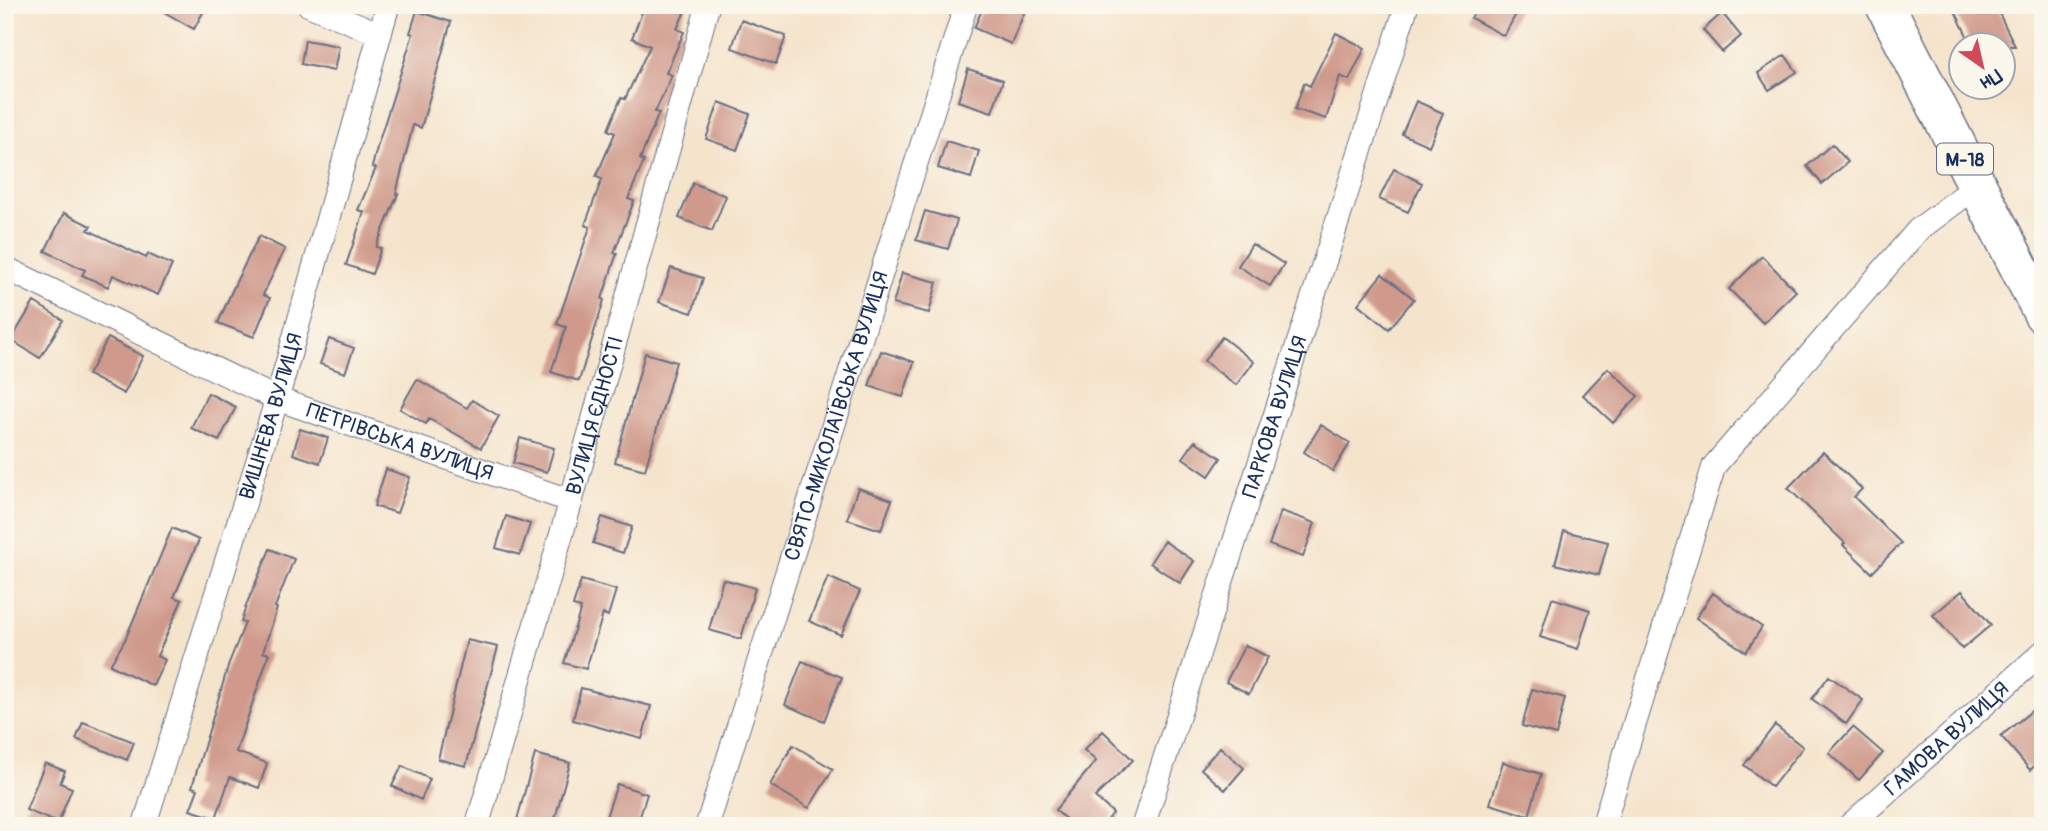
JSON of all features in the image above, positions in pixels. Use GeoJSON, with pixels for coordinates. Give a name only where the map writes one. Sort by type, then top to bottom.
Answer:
{"type":"FeatureCollection","features":[{"type":"Feature","properties":{"kind":"highway","name":"М-18"},"geometry":{"type":"LineString","coordinates":[[1885,5],[2043,314]]}},
{"type":"Feature","properties":{"kind":"street"},"geometry":{"type":"LineString","coordinates":[[309,5],[380,34]]}},
{"type":"Feature","properties":{"kind":"street","name":"ВИШНЕВА ВУЛИЦЯ"},"geometry":{"type":"LineString","coordinates":[[144,826],[277,399],[388,5]]}},
{"type":"Feature","properties":{"kind":"street","name":"ВУЛИЦЯ ЄДНОСТІ"},"geometry":{"type":"LineString","coordinates":[[477,826],[571,501],[708,5]]}},
{"type":"Feature","properties":{"kind":"street","name":"СВЯТО-МИКОЛАЇВСЬКА ВУЛИЦЯ"},"geometry":{"type":"LineString","coordinates":[[707,826],[966,5]]}},
{"type":"Feature","properties":{"kind":"street","name":"ПАРКОВА ВУЛИЦЯ"},"geometry":{"type":"LineString","coordinates":[[1143,826],[1407,5]]}},
{"type":"Feature","properties":{"kind":"street"},"geometry":{"type":"LineString","coordinates":[[1603,826],[1714,466],[1918,230],[1978,185]]}},
{"type":"Feature","properties":{"kind":"street","name":"ПЕТРІВСЬКА ВУЛИЦЯ"},"geometry":{"type":"LineString","coordinates":[[5,268],[277,399],[571,501]]}},
{"type":"Feature","properties":{"kind":"street","name":"ГАМОВА ВУЛИЦЯ"},"geometry":{"type":"LineString","coordinates":[[1849,826],[2043,652]]}},
{"type":"Feature","properties":{"kind":"building"},"geometry":{"type":"Polygon","coordinates":[[[152,5],[207,5],[194,29],[152,5]]]}},
{"type":"Feature","properties":{"kind":"building"},"geometry":{"type":"Polygon","coordinates":[[[645,5],[688,5],[677,29],[684,32],[666,73],[672,75],[655,112],[659,113],[640,159],[644,161],[628,199],[634,201],[614,253],[617,253],[579,381],[551,372],[566,327],[557,324],[590,227],[585,225],[602,179],[596,177],[615,133],[608,130],[621,98],[625,99],[650,46],[632,38],[645,5]]]}},
{"type":"Feature","properties":{"kind":"building"},"geometry":{"type":"Polygon","coordinates":[[[984,5],[1011,5],[1025,11],[1011,44],[974,28],[984,5]]]}},
{"type":"Feature","properties":{"kind":"building"},"geometry":{"type":"Polygon","coordinates":[[[1478,5],[1521,5],[1504,36],[1471,18],[1478,5]]]}},
{"type":"Feature","properties":{"kind":"building"},"geometry":{"type":"Polygon","coordinates":[[[1967,5],[1995,5],[2008,32],[1965,32],[1955,11],[1967,5]]]}},
{"type":"Feature","properties":{"kind":"building"},"geometry":{"type":"Polygon","coordinates":[[[417,11],[451,22],[421,128],[413,125],[398,194],[376,247],[381,248],[372,274],[346,265],[364,212],[358,210],[376,168],[372,167],[378,144],[413,34],[410,33],[417,11]]]}},
{"type":"Feature","properties":{"kind":"building"},"geometry":{"type":"Polygon","coordinates":[[[1722,13],[1741,36],[1722,52],[1703,30],[1722,13]]]}},
{"type":"Feature","properties":{"kind":"building"},"geometry":{"type":"Polygon","coordinates":[[[741,20],[786,36],[776,64],[732,48],[741,20]]]}},
{"type":"Feature","properties":{"kind":"building"},"geometry":{"type":"Polygon","coordinates":[[[1336,33],[1365,48],[1349,80],[1340,76],[1326,119],[1295,109],[1304,83],[1310,86],[1336,33]]]}},
{"type":"Feature","properties":{"kind":"building"},"geometry":{"type":"Polygon","coordinates":[[[305,40],[339,46],[334,71],[301,64],[305,40]]]}},
{"type":"Feature","properties":{"kind":"building"},"geometry":{"type":"Polygon","coordinates":[[[1785,55],[1797,72],[1769,90],[1758,73],[1785,55]]]}},
{"type":"Feature","properties":{"kind":"building"},"geometry":{"type":"Polygon","coordinates":[[[968,69],[1003,80],[992,112],[958,101],[968,69]]]}},
{"type":"Feature","properties":{"kind":"building"},"geometry":{"type":"Polygon","coordinates":[[[1416,101],[1443,113],[1429,146],[1402,134],[1416,101]]]}},
{"type":"Feature","properties":{"kind":"building"},"geometry":{"type":"Polygon","coordinates":[[[719,102],[750,114],[737,150],[706,139],[719,102]]]}},
{"type":"Feature","properties":{"kind":"building"},"geometry":{"type":"Polygon","coordinates":[[[946,141],[979,151],[971,178],[938,168],[946,141]]]}},
{"type":"Feature","properties":{"kind":"building"},"geometry":{"type":"Polygon","coordinates":[[[1832,144],[1848,162],[1822,184],[1807,166],[1832,144]]]}},
{"type":"Feature","properties":{"kind":"building"},"geometry":{"type":"Polygon","coordinates":[[[1394,169],[1422,183],[1408,212],[1379,199],[1394,169]]]}},
{"type":"Feature","properties":{"kind":"building"},"geometry":{"type":"Polygon","coordinates":[[[693,183],[726,196],[712,231],[679,218],[693,183]]]}},
{"type":"Feature","properties":{"kind":"building"},"geometry":{"type":"Polygon","coordinates":[[[925,211],[957,220],[948,249],[916,240],[925,211]]]}},
{"type":"Feature","properties":{"kind":"building"},"geometry":{"type":"Polygon","coordinates":[[[64,213],[91,226],[88,230],[146,258],[148,254],[172,265],[158,295],[113,275],[108,287],[82,275],[85,270],[45,251],[64,213]]]}},
{"type":"Feature","properties":{"kind":"building"},"geometry":{"type":"Polygon","coordinates":[[[259,236],[285,249],[263,295],[270,298],[254,337],[218,323],[259,236]]]}},
{"type":"Feature","properties":{"kind":"building"},"geometry":{"type":"Polygon","coordinates":[[[1252,244],[1284,264],[1270,286],[1238,266],[1252,244]]]}},
{"type":"Feature","properties":{"kind":"building"},"geometry":{"type":"Polygon","coordinates":[[[1762,256],[1796,291],[1763,323],[1729,289],[1762,256]]]}},
{"type":"Feature","properties":{"kind":"building"},"geometry":{"type":"Polygon","coordinates":[[[671,268],[703,278],[692,313],[659,302],[671,268]]]}},
{"type":"Feature","properties":{"kind":"building"},"geometry":{"type":"Polygon","coordinates":[[[902,273],[937,282],[929,313],[893,304],[902,273]]]}},
{"type":"Feature","properties":{"kind":"building"},"geometry":{"type":"Polygon","coordinates":[[[1382,274],[1414,299],[1389,329],[1358,304],[1382,274]]]}},
{"type":"Feature","properties":{"kind":"building"},"geometry":{"type":"Polygon","coordinates":[[[34,302],[63,320],[40,358],[11,340],[34,302]]]}},
{"type":"Feature","properties":{"kind":"building"},"geometry":{"type":"Polygon","coordinates":[[[1222,337],[1254,362],[1236,385],[1204,361],[1222,337]]]}},
{"type":"Feature","properties":{"kind":"building"},"geometry":{"type":"Polygon","coordinates":[[[108,338],[143,356],[124,394],[88,375],[108,338]]]}},
{"type":"Feature","properties":{"kind":"building"},"geometry":{"type":"Polygon","coordinates":[[[329,339],[354,348],[345,373],[320,364],[329,339]]]}},
{"type":"Feature","properties":{"kind":"building"},"geometry":{"type":"Polygon","coordinates":[[[881,351],[914,362],[903,397],[869,386],[881,351]]]}},
{"type":"Feature","properties":{"kind":"building"},"geometry":{"type":"Polygon","coordinates":[[[645,353],[676,362],[645,470],[615,462],[645,353]]]}},
{"type":"Feature","properties":{"kind":"building"},"geometry":{"type":"Polygon","coordinates":[[[1608,368],[1638,396],[1613,423],[1583,395],[1608,368]]]}},
{"type":"Feature","properties":{"kind":"building"},"geometry":{"type":"Polygon","coordinates":[[[417,379],[467,408],[472,400],[499,416],[481,448],[429,419],[426,424],[400,409],[417,379]]]}},
{"type":"Feature","properties":{"kind":"building"},"geometry":{"type":"Polygon","coordinates":[[[208,393],[236,407],[219,441],[191,428],[208,393]]]}},
{"type":"Feature","properties":{"kind":"building"},"geometry":{"type":"Polygon","coordinates":[[[1321,425],[1350,443],[1333,471],[1304,452],[1321,425]]]}},
{"type":"Feature","properties":{"kind":"building"},"geometry":{"type":"Polygon","coordinates":[[[300,429],[328,438],[320,463],[293,454],[300,429]]]}},
{"type":"Feature","properties":{"kind":"building"},"geometry":{"type":"Polygon","coordinates":[[[520,438],[554,448],[547,472],[513,463],[520,438]]]}},
{"type":"Feature","properties":{"kind":"building"},"geometry":{"type":"Polygon","coordinates":[[[1195,441],[1221,458],[1209,476],[1183,458],[1195,441]]]}},
{"type":"Feature","properties":{"kind":"building"},"geometry":{"type":"Polygon","coordinates":[[[1823,452],[1862,489],[1854,497],[1901,543],[1872,573],[1788,488],[1823,452]]]}},
{"type":"Feature","properties":{"kind":"building"},"geometry":{"type":"Polygon","coordinates":[[[386,469],[410,477],[397,513],[374,506],[386,469]]]}},
{"type":"Feature","properties":{"kind":"building"},"geometry":{"type":"Polygon","coordinates":[[[858,488],[892,500],[881,530],[847,519],[858,488]]]}},
{"type":"Feature","properties":{"kind":"building"},"geometry":{"type":"Polygon","coordinates":[[[1281,511],[1315,523],[1303,557],[1269,545],[1281,511]]]}},
{"type":"Feature","properties":{"kind":"building"},"geometry":{"type":"Polygon","coordinates":[[[506,516],[530,524],[520,555],[496,548],[506,516]]]}},
{"type":"Feature","properties":{"kind":"building"},"geometry":{"type":"Polygon","coordinates":[[[602,517],[632,527],[623,553],[593,543],[602,517]]]}},
{"type":"Feature","properties":{"kind":"building"},"geometry":{"type":"Polygon","coordinates":[[[172,528],[199,540],[174,597],[182,600],[157,656],[165,660],[153,686],[110,665],[125,640],[172,528]]]}},
{"type":"Feature","properties":{"kind":"building"},"geometry":{"type":"Polygon","coordinates":[[[1564,531],[1608,542],[1599,575],[1555,564],[1564,531]]]}},
{"type":"Feature","properties":{"kind":"building"},"geometry":{"type":"Polygon","coordinates":[[[1164,541],[1194,561],[1180,583],[1150,563],[1164,541]]]}},
{"type":"Feature","properties":{"kind":"building"},"geometry":{"type":"Polygon","coordinates":[[[270,549],[294,559],[275,607],[277,608],[263,652],[269,654],[236,752],[267,763],[259,788],[230,777],[216,818],[190,810],[198,789],[192,787],[229,663],[245,623],[241,622],[247,603],[270,549]]]}},
{"type":"Feature","properties":{"kind":"building"},"geometry":{"type":"Polygon","coordinates":[[[828,577],[860,591],[841,635],[809,621],[828,577]]]}},
{"type":"Feature","properties":{"kind":"building"},"geometry":{"type":"Polygon","coordinates":[[[723,579],[755,588],[741,639],[709,630],[723,579]]]}},
{"type":"Feature","properties":{"kind":"building"},"geometry":{"type":"Polygon","coordinates":[[[581,580],[616,590],[608,616],[603,614],[586,669],[564,663],[581,608],[573,606],[581,580]]]}},
{"type":"Feature","properties":{"kind":"building"},"geometry":{"type":"Polygon","coordinates":[[[1962,591],[1991,625],[1962,649],[1933,615],[1962,591]]]}},
{"type":"Feature","properties":{"kind":"building"},"geometry":{"type":"Polygon","coordinates":[[[1713,593],[1762,627],[1746,652],[1696,618],[1713,593]]]}},
{"type":"Feature","properties":{"kind":"building"},"geometry":{"type":"Polygon","coordinates":[[[1552,598],[1590,610],[1578,649],[1540,637],[1552,598]]]}},
{"type":"Feature","properties":{"kind":"building"},"geometry":{"type":"Polygon","coordinates":[[[467,640],[498,647],[466,766],[438,759],[467,640]]]}},
{"type":"Feature","properties":{"kind":"building"},"geometry":{"type":"Polygon","coordinates":[[[1245,645],[1268,657],[1249,694],[1226,682],[1245,645]]]}},
{"type":"Feature","properties":{"kind":"building"},"geometry":{"type":"Polygon","coordinates":[[[802,661],[842,677],[824,721],[785,705],[802,661]]]}},
{"type":"Feature","properties":{"kind":"building"},"geometry":{"type":"Polygon","coordinates":[[[1829,676],[1863,700],[1846,724],[1812,699],[1829,676]]]}},
{"type":"Feature","properties":{"kind":"building"},"geometry":{"type":"Polygon","coordinates":[[[581,688],[651,706],[642,739],[573,720],[581,688]]]}},
{"type":"Feature","properties":{"kind":"building"},"geometry":{"type":"Polygon","coordinates":[[[1532,689],[1565,698],[1556,735],[1522,726],[1532,689]]]}},
{"type":"Feature","properties":{"kind":"building"},"geometry":{"type":"Polygon","coordinates":[[[2034,709],[2043,720],[2043,759],[2030,770],[2001,736],[2034,709]]]}},
{"type":"Feature","properties":{"kind":"building"},"geometry":{"type":"Polygon","coordinates":[[[83,722],[134,742],[127,760],[76,739],[83,722]]]}},
{"type":"Feature","properties":{"kind":"building"},"geometry":{"type":"Polygon","coordinates":[[[1775,725],[1803,747],[1772,787],[1744,765],[1775,725]]]}},
{"type":"Feature","properties":{"kind":"building"},"geometry":{"type":"Polygon","coordinates":[[[1853,727],[1883,753],[1859,780],[1829,753],[1853,727]]]}},
{"type":"Feature","properties":{"kind":"building"},"geometry":{"type":"Polygon","coordinates":[[[1103,731],[1133,760],[1095,797],[1113,813],[1103,826],[1074,826],[1055,810],[1096,761],[1084,750],[1103,731]]]}},
{"type":"Feature","properties":{"kind":"building"},"geometry":{"type":"Polygon","coordinates":[[[793,745],[833,769],[809,808],[770,785],[793,745]]]}},
{"type":"Feature","properties":{"kind":"building"},"geometry":{"type":"Polygon","coordinates":[[[1220,747],[1244,768],[1225,790],[1201,769],[1220,747]]]}},
{"type":"Feature","properties":{"kind":"building"},"geometry":{"type":"Polygon","coordinates":[[[535,754],[570,763],[553,826],[538,826],[517,820],[535,754]]]}},
{"type":"Feature","properties":{"kind":"building"},"geometry":{"type":"Polygon","coordinates":[[[1503,762],[1541,774],[1529,816],[1490,804],[1503,762]]]}},
{"type":"Feature","properties":{"kind":"building"},"geometry":{"type":"Polygon","coordinates":[[[45,763],[65,771],[60,783],[72,788],[58,823],[26,810],[45,763]]]}},
{"type":"Feature","properties":{"kind":"building"},"geometry":{"type":"Polygon","coordinates":[[[402,766],[430,779],[421,800],[392,786],[402,766]]]}},
{"type":"Feature","properties":{"kind":"building"},"geometry":{"type":"Polygon","coordinates":[[[617,784],[647,794],[637,826],[603,826],[617,784]]]}}]}
